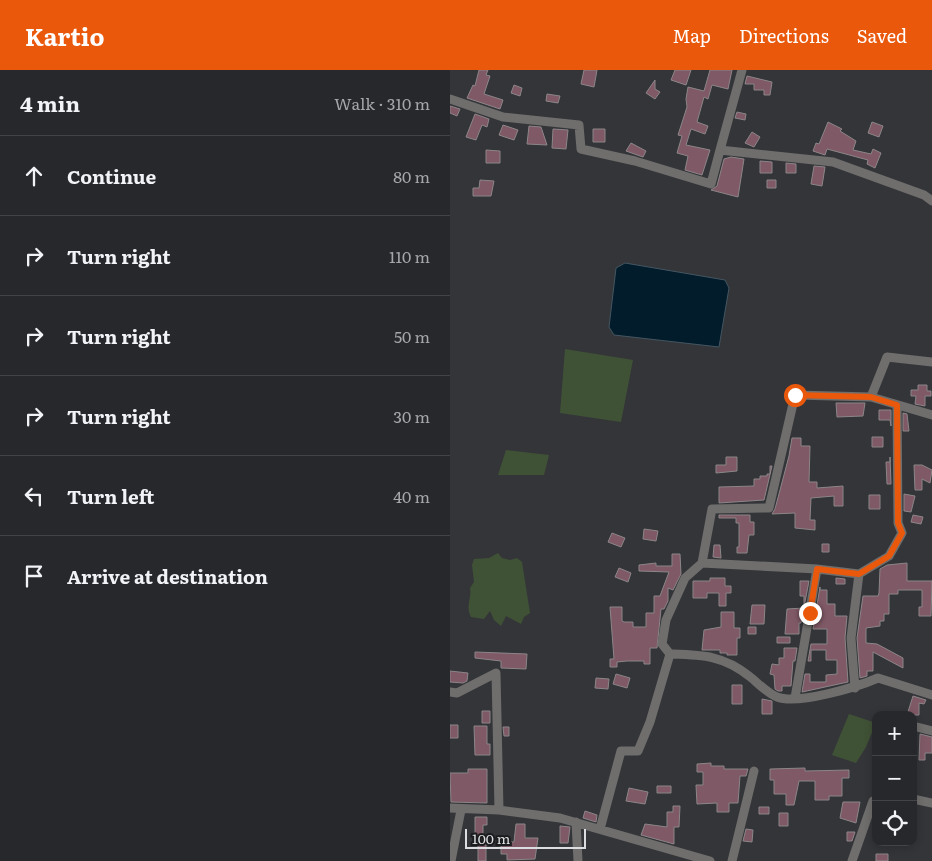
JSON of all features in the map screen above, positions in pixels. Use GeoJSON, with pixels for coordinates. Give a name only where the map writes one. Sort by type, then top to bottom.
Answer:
{"type":"FeatureCollection","features":[{"type":"Feature","properties":{"kind":"street"},"geometry":{"type":"LineString","coordinates":[[450,99],[503,116],[579,125],[581,150],[635,161],[711,184],[742,70]]}},
{"type":"Feature","properties":{"kind":"street"},"geometry":{"type":"LineString","coordinates":[[720,150],[833,162],[924,194],[932,201]]}},
{"type":"Feature","properties":{"kind":"street"},"geometry":{"type":"LineString","coordinates":[[871,397],[887,357],[932,362]]}},
{"type":"Feature","properties":{"kind":"street"},"geometry":{"type":"LineString","coordinates":[[932,415],[871,397],[795,395],[769,508],[712,509],[702,564],[685,578],[666,620],[662,644],[670,654],[710,656],[738,667],[776,697],[795,698],[855,688],[878,678],[932,696]]}},
{"type":"Feature","properties":{"kind":"street"},"geometry":{"type":"LineString","coordinates":[[702,564],[817,569],[859,574],[889,556],[902,533],[898,523],[897,405]]}},
{"type":"Feature","properties":{"kind":"street"},"geometry":{"type":"LineString","coordinates":[[795,698],[817,569]]}},
{"type":"Feature","properties":{"kind":"street"},"geometry":{"type":"LineString","coordinates":[[855,688],[851,638],[859,574]]}},
{"type":"Feature","properties":{"kind":"street"},"geometry":{"type":"LineString","coordinates":[[600,829],[621,751],[638,751],[650,722],[670,654]]}},
{"type":"Feature","properties":{"kind":"street"},"geometry":{"type":"LineString","coordinates":[[450,692],[457,693],[496,673],[499,810]]}},
{"type":"Feature","properties":{"kind":"street"},"geometry":{"type":"LineString","coordinates":[[917,727],[932,731]]}},
{"type":"Feature","properties":{"kind":"street"},"geometry":{"type":"LineString","coordinates":[[732,861],[754,771]]}},
{"type":"Feature","properties":{"kind":"street"},"geometry":{"type":"LineString","coordinates":[[917,800],[932,803]]}},
{"type":"Feature","properties":{"kind":"street"},"geometry":{"type":"LineString","coordinates":[[852,861],[873,801]]}},
{"type":"Feature","properties":{"kind":"street"},"geometry":{"type":"LineString","coordinates":[[450,808],[461,810],[499,810],[560,818],[710,861]]}},
{"type":"Feature","properties":{"kind":"street"},"geometry":{"type":"LineString","coordinates":[[450,861],[461,810]]}},
{"type":"Feature","properties":{"kind":"street"},"geometry":{"type":"LineString","coordinates":[[576,822],[578,861]]}},
{"type":"Feature","properties":{"kind":"green space"},"geometry":{"type":"Polygon","coordinates":[[[565,349],[633,360],[621,422],[560,413],[565,349]]]}},
{"type":"Feature","properties":{"kind":"green space"},"geometry":{"type":"Polygon","coordinates":[[[506,450],[549,455],[544,475],[498,475],[506,450]]]}},
{"type":"Feature","properties":{"kind":"green space"},"geometry":{"type":"Polygon","coordinates":[[[498,553],[502,558],[510,560],[517,558],[522,562],[530,613],[524,617],[521,624],[506,616],[501,626],[494,620],[490,611],[484,619],[471,617],[469,613],[470,588],[474,582],[472,565],[474,559],[489,558],[498,553]]]}},
{"type":"Feature","properties":{"kind":"green space"},"geometry":{"type":"Polygon","coordinates":[[[849,714],[872,722],[872,733],[856,763],[832,755],[849,714]]]}},
{"type":"Feature","properties":{"kind":"water"},"geometry":{"type":"Polygon","coordinates":[[[625,263],[725,280],[729,288],[719,347],[614,335],[609,327],[616,268],[625,263]]]}},
{"type":"Feature","properties":{"kind":"building"},"geometry":{"type":"Polygon","coordinates":[[[479,70],[488,70],[486,75],[490,76],[484,94],[503,100],[500,109],[467,98],[473,85],[475,86],[479,70]]]}},
{"type":"Feature","properties":{"kind":"building"},"geometry":{"type":"Polygon","coordinates":[[[584,70],[597,70],[594,87],[581,84],[584,70]]]}},
{"type":"Feature","properties":{"kind":"building"},"geometry":{"type":"Polygon","coordinates":[[[675,70],[691,70],[686,85],[671,80],[675,70]]]}},
{"type":"Feature","properties":{"kind":"building"},"geometry":{"type":"Polygon","coordinates":[[[710,70],[732,70],[728,89],[712,85],[708,99],[704,97],[697,122],[708,126],[705,134],[691,129],[686,145],[710,150],[702,175],[685,170],[688,156],[677,153],[682,136],[678,135],[687,107],[688,87],[704,91],[710,70]]]}},
{"type":"Feature","properties":{"kind":"building"},"geometry":{"type":"Polygon","coordinates":[[[747,76],[772,82],[770,95],[764,95],[764,90],[754,90],[754,84],[745,84],[747,76]]]}},
{"type":"Feature","properties":{"kind":"building"},"geometry":{"type":"Polygon","coordinates":[[[655,80],[655,89],[660,92],[655,99],[646,93],[655,80]]]}},
{"type":"Feature","properties":{"kind":"building"},"geometry":{"type":"Polygon","coordinates":[[[514,85],[522,88],[520,96],[511,93],[514,85]]]}},
{"type":"Feature","properties":{"kind":"building"},"geometry":{"type":"Polygon","coordinates":[[[547,94],[560,96],[558,103],[546,101],[547,94]]]}},
{"type":"Feature","properties":{"kind":"building"},"geometry":{"type":"Polygon","coordinates":[[[450,106],[460,109],[457,116],[450,113],[450,106]]]}},
{"type":"Feature","properties":{"kind":"building"},"geometry":{"type":"Polygon","coordinates":[[[737,112],[746,114],[745,120],[735,118],[737,112]]]}},
{"type":"Feature","properties":{"kind":"building"},"geometry":{"type":"Polygon","coordinates":[[[475,114],[489,119],[487,127],[482,125],[476,140],[466,137],[475,114]]]}},
{"type":"Feature","properties":{"kind":"building"},"geometry":{"type":"Polygon","coordinates":[[[828,122],[842,129],[840,131],[856,141],[853,150],[871,154],[873,149],[881,153],[875,168],[867,164],[868,160],[827,149],[825,155],[813,151],[816,143],[819,144],[828,122]]]}},
{"type":"Feature","properties":{"kind":"building"},"geometry":{"type":"Polygon","coordinates":[[[872,122],[883,126],[879,137],[868,133],[872,122]]]}},
{"type":"Feature","properties":{"kind":"building"},"geometry":{"type":"Polygon","coordinates":[[[503,125],[518,130],[514,140],[499,135],[503,125]]]}},
{"type":"Feature","properties":{"kind":"building"},"geometry":{"type":"Polygon","coordinates":[[[529,126],[541,127],[547,145],[527,144],[529,126]]]}},
{"type":"Feature","properties":{"kind":"building"},"geometry":{"type":"Polygon","coordinates":[[[553,129],[568,130],[566,149],[552,148],[553,129]]]}},
{"type":"Feature","properties":{"kind":"building"},"geometry":{"type":"Polygon","coordinates":[[[593,129],[605,129],[605,142],[593,142],[593,129]]]}},
{"type":"Feature","properties":{"kind":"building"},"geometry":{"type":"Polygon","coordinates":[[[752,132],[760,137],[754,147],[745,143],[752,132]]]}},
{"type":"Feature","properties":{"kind":"building"},"geometry":{"type":"Polygon","coordinates":[[[631,143],[646,151],[643,157],[626,151],[631,143]]]}},
{"type":"Feature","properties":{"kind":"building"},"geometry":{"type":"Polygon","coordinates":[[[486,150],[500,151],[500,163],[486,163],[486,150]]]}},
{"type":"Feature","properties":{"kind":"building"},"geometry":{"type":"Polygon","coordinates":[[[731,157],[744,159],[738,197],[711,190],[717,186],[724,159],[731,157]]]}},
{"type":"Feature","properties":{"kind":"building"},"geometry":{"type":"Polygon","coordinates":[[[760,161],[772,162],[772,173],[760,173],[760,161]]]}},
{"type":"Feature","properties":{"kind":"building"},"geometry":{"type":"Polygon","coordinates":[[[786,163],[796,164],[796,173],[786,173],[786,163]]]}},
{"type":"Feature","properties":{"kind":"building"},"geometry":{"type":"Polygon","coordinates":[[[814,166],[825,167],[822,186],[811,184],[814,166]]]}},
{"type":"Feature","properties":{"kind":"building"},"geometry":{"type":"Polygon","coordinates":[[[480,180],[494,181],[491,196],[473,196],[473,188],[479,188],[480,180]]]}},
{"type":"Feature","properties":{"kind":"building"},"geometry":{"type":"Polygon","coordinates":[[[767,180],[776,180],[776,188],[767,188],[767,180]]]}},
{"type":"Feature","properties":{"kind":"building"},"geometry":{"type":"Polygon","coordinates":[[[918,385],[927,385],[927,391],[931,391],[931,396],[925,396],[925,406],[915,404],[916,396],[911,396],[911,390],[918,390],[918,385]]]}},
{"type":"Feature","properties":{"kind":"building"},"geometry":{"type":"Polygon","coordinates":[[[836,403],[865,403],[863,416],[837,417],[836,403]]]}},
{"type":"Feature","properties":{"kind":"building"},"geometry":{"type":"Polygon","coordinates":[[[879,410],[891,410],[891,426],[890,420],[879,420],[879,410]]]}},
{"type":"Feature","properties":{"kind":"building"},"geometry":{"type":"Polygon","coordinates":[[[903,413],[907,414],[909,431],[903,431],[903,413]]]}},
{"type":"Feature","properties":{"kind":"building"},"geometry":{"type":"Polygon","coordinates":[[[872,437],[883,437],[883,447],[872,447],[872,437]]]}},
{"type":"Feature","properties":{"kind":"building"},"geometry":{"type":"Polygon","coordinates":[[[792,438],[801,438],[801,446],[810,446],[809,482],[817,482],[817,488],[843,486],[843,506],[834,506],[834,496],[811,498],[810,520],[815,520],[815,530],[795,528],[795,513],[772,514],[789,456],[792,438]]]}},
{"type":"Feature","properties":{"kind":"building"},"geometry":{"type":"Polygon","coordinates":[[[726,457],[737,457],[737,471],[716,473],[716,465],[726,465],[726,457]]]}},
{"type":"Feature","properties":{"kind":"building"},"geometry":{"type":"Polygon","coordinates":[[[890,457],[891,484],[887,484],[886,462],[890,462],[890,457]]]}},
{"type":"Feature","properties":{"kind":"building"},"geometry":{"type":"Polygon","coordinates":[[[914,465],[922,465],[932,470],[930,483],[922,479],[922,490],[915,490],[914,465]]]}},
{"type":"Feature","properties":{"kind":"building"},"geometry":{"type":"Polygon","coordinates":[[[770,466],[772,466],[764,500],[719,503],[719,487],[754,486],[754,479],[760,479],[760,476],[770,474],[770,466]]]}},
{"type":"Feature","properties":{"kind":"building"},"geometry":{"type":"Polygon","coordinates":[[[904,494],[915,496],[911,512],[904,511],[904,494]]]}},
{"type":"Feature","properties":{"kind":"building"},"geometry":{"type":"Polygon","coordinates":[[[869,495],[880,495],[880,509],[869,509],[869,495]]]}},
{"type":"Feature","properties":{"kind":"building"},"geometry":{"type":"Polygon","coordinates":[[[719,515],[750,515],[750,522],[754,522],[754,535],[749,535],[747,553],[737,553],[737,547],[739,547],[739,523],[736,523],[736,518],[719,518],[719,515]]]}},
{"type":"Feature","properties":{"kind":"building"},"geometry":{"type":"Polygon","coordinates":[[[913,515],[923,517],[921,524],[911,522],[913,515]]]}},
{"type":"Feature","properties":{"kind":"building"},"geometry":{"type":"Polygon","coordinates":[[[644,529],[658,531],[656,541],[643,539],[644,529]]]}},
{"type":"Feature","properties":{"kind":"building"},"geometry":{"type":"Polygon","coordinates":[[[612,533],[625,538],[621,547],[608,542],[612,533]]]}},
{"type":"Feature","properties":{"kind":"building"},"geometry":{"type":"Polygon","coordinates":[[[822,544],[829,544],[829,552],[822,552],[822,544]]]}},
{"type":"Feature","properties":{"kind":"building"},"geometry":{"type":"Polygon","coordinates":[[[714,545],[720,545],[721,558],[713,557],[714,545]]]}},
{"type":"Feature","properties":{"kind":"building"},"geometry":{"type":"Polygon","coordinates":[[[672,554],[680,554],[681,574],[673,590],[668,588],[668,601],[664,609],[661,609],[657,648],[650,648],[650,664],[644,664],[644,661],[627,661],[617,662],[617,667],[610,667],[610,659],[614,659],[610,607],[622,607],[622,621],[633,622],[633,627],[646,627],[646,613],[654,613],[654,596],[660,596],[669,572],[639,571],[639,565],[656,563],[656,566],[672,566],[672,554]]]}},
{"type":"Feature","properties":{"kind":"building"},"geometry":{"type":"Polygon","coordinates":[[[907,563],[907,581],[932,581],[931,616],[919,616],[919,607],[922,607],[922,590],[898,590],[898,594],[889,594],[889,614],[884,614],[884,621],[880,621],[880,626],[866,628],[866,643],[877,644],[903,658],[903,668],[873,652],[873,671],[867,671],[867,676],[860,678],[857,638],[863,596],[878,596],[880,569],[887,565],[907,563]]]}},
{"type":"Feature","properties":{"kind":"building"},"geometry":{"type":"Polygon","coordinates":[[[619,568],[631,573],[628,582],[615,577],[619,568]]]}},
{"type":"Feature","properties":{"kind":"building"},"geometry":{"type":"Polygon","coordinates":[[[710,578],[725,578],[725,586],[731,586],[731,593],[726,593],[726,606],[719,606],[719,593],[707,593],[707,598],[693,598],[693,581],[710,581],[710,578]]]}},
{"type":"Feature","properties":{"kind":"building"},"geometry":{"type":"Polygon","coordinates":[[[836,578],[845,579],[845,584],[836,584],[836,578]]]}},
{"type":"Feature","properties":{"kind":"building"},"geometry":{"type":"Polygon","coordinates":[[[800,581],[809,581],[804,607],[804,596],[800,596],[800,581]]]}},
{"type":"Feature","properties":{"kind":"building"},"geometry":{"type":"Polygon","coordinates":[[[820,587],[820,590],[827,590],[827,604],[835,604],[835,616],[847,616],[845,638],[848,682],[802,692],[805,674],[810,674],[810,682],[826,682],[826,675],[837,674],[837,660],[826,660],[826,650],[811,650],[811,661],[808,661],[811,644],[827,644],[827,629],[813,629],[820,587]]]}},
{"type":"Feature","properties":{"kind":"building"},"geometry":{"type":"Polygon","coordinates":[[[752,605],[765,605],[764,624],[750,624],[752,605]]]}},
{"type":"Feature","properties":{"kind":"building"},"geometry":{"type":"Polygon","coordinates":[[[804,608],[801,623],[799,623],[799,634],[785,634],[787,609],[804,608]]]}},
{"type":"Feature","properties":{"kind":"building"},"geometry":{"type":"Polygon","coordinates":[[[721,612],[734,612],[734,628],[740,628],[740,638],[737,638],[737,655],[720,653],[720,650],[702,650],[704,630],[721,627],[721,612]]]}},
{"type":"Feature","properties":{"kind":"building"},"geometry":{"type":"Polygon","coordinates":[[[748,627],[756,627],[756,634],[748,634],[748,627]]]}},
{"type":"Feature","properties":{"kind":"building"},"geometry":{"type":"Polygon","coordinates":[[[777,637],[790,637],[790,643],[777,643],[777,637]]]}},
{"type":"Feature","properties":{"kind":"building"},"geometry":{"type":"Polygon","coordinates":[[[784,648],[797,648],[795,661],[793,661],[791,686],[782,686],[782,691],[778,691],[775,689],[774,675],[770,674],[772,664],[779,665],[779,658],[784,658],[784,648]]]}},
{"type":"Feature","properties":{"kind":"building"},"geometry":{"type":"Polygon","coordinates":[[[475,652],[527,654],[526,669],[501,668],[501,661],[475,658],[475,652]]]}},
{"type":"Feature","properties":{"kind":"building"},"geometry":{"type":"Polygon","coordinates":[[[450,671],[468,673],[467,681],[463,683],[450,682],[450,671]]]}},
{"type":"Feature","properties":{"kind":"building"},"geometry":{"type":"Polygon","coordinates":[[[616,674],[630,678],[627,688],[613,684],[616,674]]]}},
{"type":"Feature","properties":{"kind":"building"},"geometry":{"type":"Polygon","coordinates":[[[596,678],[609,679],[608,689],[595,688],[596,678]]]}},
{"type":"Feature","properties":{"kind":"building"},"geometry":{"type":"Polygon","coordinates":[[[732,685],[742,685],[742,704],[732,704],[732,685]]]}},
{"type":"Feature","properties":{"kind":"building"},"geometry":{"type":"Polygon","coordinates":[[[913,696],[926,700],[924,704],[919,703],[919,715],[917,715],[917,711],[908,711],[913,696]]]}},
{"type":"Feature","properties":{"kind":"building"},"geometry":{"type":"Polygon","coordinates":[[[762,699],[772,701],[772,714],[762,714],[762,699]]]}},
{"type":"Feature","properties":{"kind":"building"},"geometry":{"type":"Polygon","coordinates":[[[482,711],[490,711],[490,723],[482,723],[482,711]]]}},
{"type":"Feature","properties":{"kind":"building"},"geometry":{"type":"Polygon","coordinates":[[[450,725],[458,725],[458,738],[450,738],[450,725]]]}},
{"type":"Feature","properties":{"kind":"building"},"geometry":{"type":"Polygon","coordinates":[[[474,726],[487,726],[487,744],[490,744],[490,755],[475,755],[474,726]]]}},
{"type":"Feature","properties":{"kind":"building"},"geometry":{"type":"Polygon","coordinates":[[[503,727],[509,727],[509,736],[504,736],[503,727]]]}},
{"type":"Feature","properties":{"kind":"building"},"geometry":{"type":"Polygon","coordinates":[[[920,734],[932,737],[932,753],[925,753],[925,760],[919,760],[920,734]]]}},
{"type":"Feature","properties":{"kind":"building"},"geometry":{"type":"Polygon","coordinates":[[[711,763],[711,766],[724,766],[724,769],[748,769],[746,776],[740,776],[738,803],[729,803],[729,812],[717,812],[717,803],[697,804],[696,785],[703,785],[703,772],[697,772],[697,764],[711,763]]]}},
{"type":"Feature","properties":{"kind":"building"},"geometry":{"type":"Polygon","coordinates":[[[805,768],[805,771],[849,770],[849,778],[842,778],[842,796],[829,796],[829,800],[815,800],[815,781],[799,781],[794,805],[786,805],[786,794],[774,794],[774,780],[770,780],[770,769],[805,768]]]}},
{"type":"Feature","properties":{"kind":"building"},"geometry":{"type":"Polygon","coordinates":[[[468,769],[487,769],[487,803],[451,802],[450,773],[468,773],[468,769]]]}},
{"type":"Feature","properties":{"kind":"building"},"geometry":{"type":"Polygon","coordinates":[[[657,786],[671,786],[671,793],[657,793],[657,786]]]}},
{"type":"Feature","properties":{"kind":"building"},"geometry":{"type":"Polygon","coordinates":[[[629,788],[648,792],[645,804],[626,801],[629,788]]]}},
{"type":"Feature","properties":{"kind":"building"},"geometry":{"type":"Polygon","coordinates":[[[843,802],[860,802],[856,823],[840,818],[843,802]]]}},
{"type":"Feature","properties":{"kind":"building"},"geometry":{"type":"Polygon","coordinates":[[[673,806],[680,806],[679,827],[674,827],[674,844],[641,835],[645,824],[667,827],[667,812],[673,812],[673,806]]]}},
{"type":"Feature","properties":{"kind":"building"},"geometry":{"type":"Polygon","coordinates":[[[759,807],[769,807],[769,814],[759,814],[759,807]]]}},
{"type":"Feature","properties":{"kind":"building"},"geometry":{"type":"Polygon","coordinates":[[[585,811],[597,815],[596,822],[583,818],[585,811]]]}},
{"type":"Feature","properties":{"kind":"building"},"geometry":{"type":"Polygon","coordinates":[[[779,813],[788,813],[788,826],[779,826],[779,813]]]}},
{"type":"Feature","properties":{"kind":"building"},"geometry":{"type":"Polygon","coordinates":[[[475,817],[487,817],[487,825],[483,825],[483,839],[475,839],[475,817]]]}},
{"type":"Feature","properties":{"kind":"building"},"geometry":{"type":"Polygon","coordinates":[[[516,824],[525,824],[525,838],[538,838],[535,859],[507,860],[507,854],[501,854],[501,842],[514,842],[516,824]]]}},
{"type":"Feature","properties":{"kind":"building"},"geometry":{"type":"Polygon","coordinates":[[[560,826],[570,827],[568,843],[560,843],[560,826]]]}},
{"type":"Feature","properties":{"kind":"building"},"geometry":{"type":"Polygon","coordinates":[[[746,829],[753,830],[752,842],[743,841],[746,829]]]}},
{"type":"Feature","properties":{"kind":"building"},"geometry":{"type":"Polygon","coordinates":[[[847,832],[855,832],[852,841],[847,841],[847,832]]]}},
{"type":"Feature","properties":{"kind":"building"},"geometry":{"type":"Polygon","coordinates":[[[478,843],[486,843],[486,861],[478,861],[478,843]]]}},
{"type":"Feature","properties":{"kind":"building"},"geometry":{"type":"Polygon","coordinates":[[[876,854],[888,854],[888,861],[876,861],[876,854]]]}},
{"type":"Feature","properties":{"kind":"route"},"geometry":{"type":"LineString","coordinates":[[795,395],[871,397],[897,405],[898,523],[902,533],[889,556],[859,574],[817,569],[810,613]]}}]}
